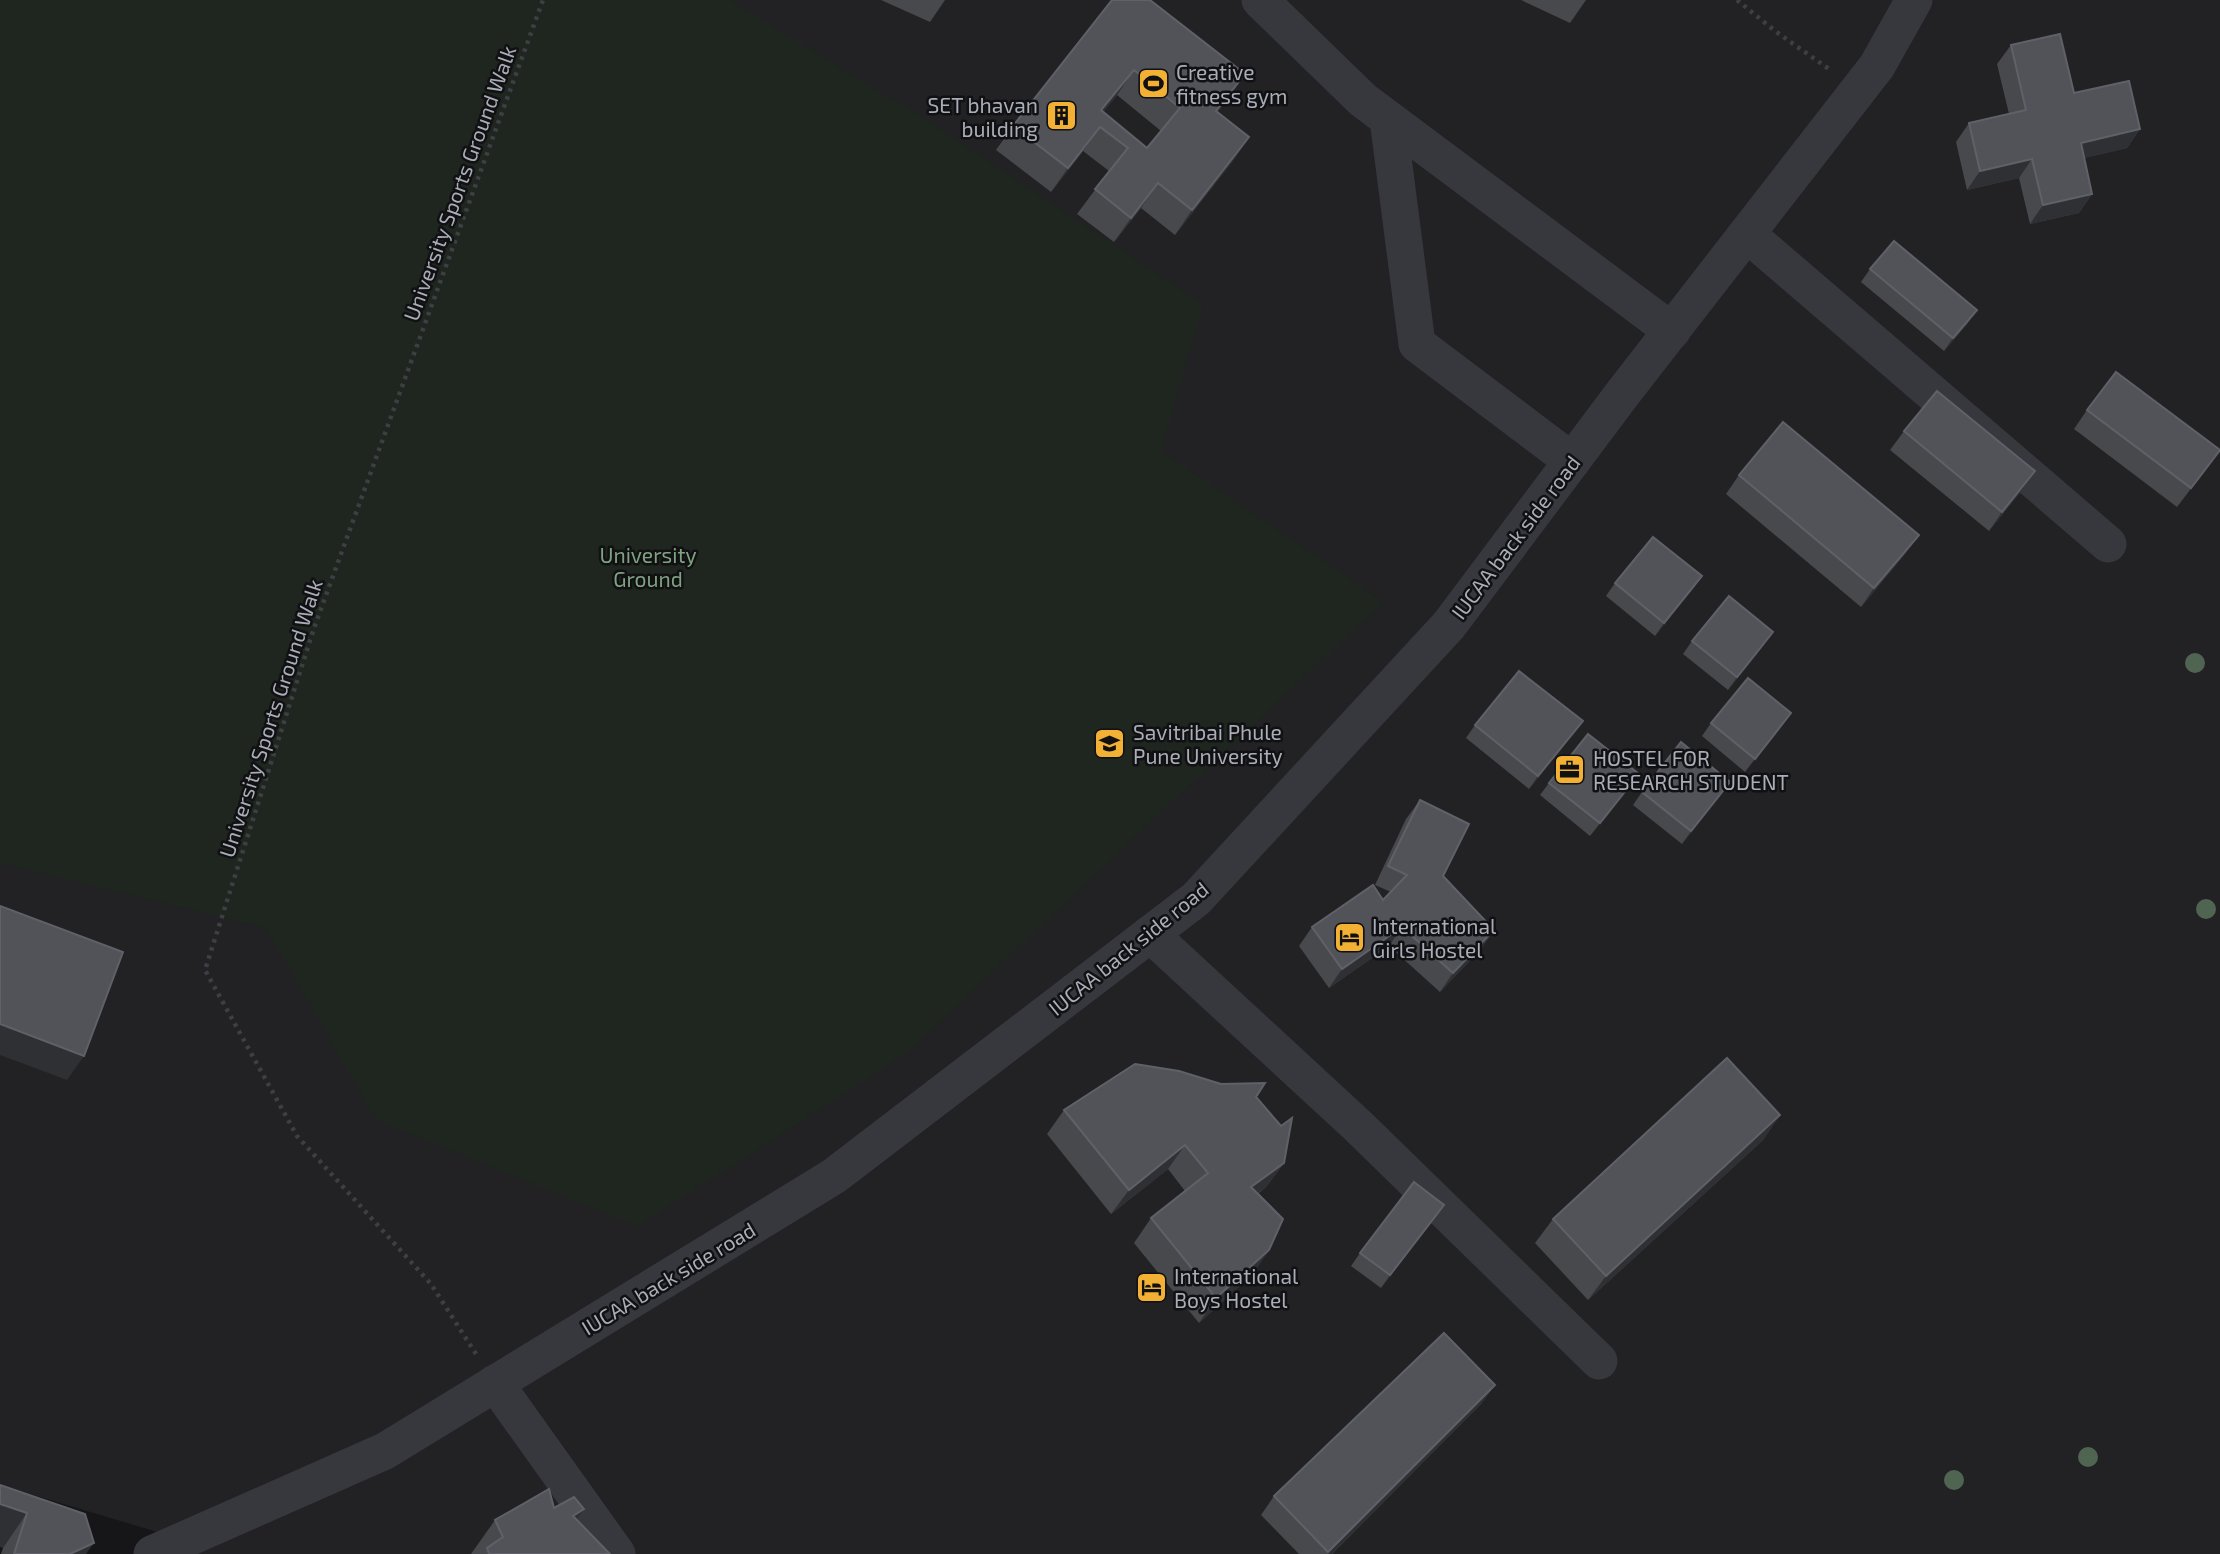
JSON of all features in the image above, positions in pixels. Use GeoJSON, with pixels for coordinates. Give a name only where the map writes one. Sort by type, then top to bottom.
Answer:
{"type":"FeatureCollection","features":[{"type":"Feature","properties":{"kind":"lane"},"geometry":{"type":"LineString","coordinates":[[1260,0],[1363,100],[1672,331]]}},
{"type":"Feature","properties":{"kind":"lane","name":"IUCAA back side road"},"geometry":{"type":"LineString","coordinates":[[152,1554],[386,1451],[834,1176],[1196,899],[1449,625],[1877,65],[1914,0]]}},
{"type":"Feature","properties":{"kind":"lane"},"geometry":{"type":"LineString","coordinates":[[1388,119],[1417,344],[1572,461]]}},
{"type":"Feature","properties":{"kind":"lane"},"geometry":{"type":"LineString","coordinates":[[1747,234],[2108,544]]}},
{"type":"Feature","properties":{"kind":"lane"},"geometry":{"type":"LineString","coordinates":[[1150,934],[1358,1126],[1599,1361]]}},
{"type":"Feature","properties":{"kind":"lane"},"geometry":{"type":"LineString","coordinates":[[495,1384],[617,1554]]}},
{"type":"Feature","properties":{"kind":"path","name":"University Sports Ground Walk"},"geometry":{"type":"LineString","coordinates":[[495,1384],[431,1284],[297,1136],[205,970],[314,628],[543,0]]}},
{"type":"Feature","properties":{"kind":"path"},"geometry":{"type":"LineString","coordinates":[[1737,0],[1775,31],[1858,90]]}},
{"type":"Feature","properties":{"kind":"shaded area","name":"Savitribai Phule Pune University"},"geometry":{"type":"Polygon","coordinates":[[[0,0],[2220,0],[2220,1554],[193,1554],[184,1540],[0,1485],[0,0]]]}},
{"type":"Feature","properties":{"kind":"green space","name":"University Ground"},"geometry":{"type":"Polygon","coordinates":[[[0,0],[729,0],[922,117],[1203,305],[1161,451],[1383,602],[906,1054],[638,1226],[377,1121],[266,928],[0,863],[0,0]]]}},
{"type":"Feature","properties":{"kind":"building","name":"SET bhavan building"},"geometry":{"type":"Polygon","coordinates":[[[1112,0],[1150,0],[1245,74],[1216,111],[1249,137],[1192,210],[1158,183],[1131,218],[1095,189],[1128,148],[1100,127],[1068,168],[1013,126],[1112,0]],[[1134,70],[1101,110],[1147,148],[1180,108],[1134,70]]]}},
{"type":"Feature","properties":{"kind":"building"},"geometry":{"type":"Polygon","coordinates":[[[2060,34],[2074,93],[2129,81],[2140,129],[2081,143],[2092,194],[2043,205],[2032,159],[1980,171],[1969,123],[2026,110],[2011,45],[2060,34]]]}},
{"type":"Feature","properties":{"kind":"building"},"geometry":{"type":"Polygon","coordinates":[[[1894,241],[1977,310],[1953,338],[1870,269],[1894,241]]]}},
{"type":"Feature","properties":{"kind":"building"},"geometry":{"type":"Polygon","coordinates":[[[2116,372],[2220,450],[2191,488],[2087,410],[2116,372]]]}},
{"type":"Feature","properties":{"kind":"building"},"geometry":{"type":"Polygon","coordinates":[[[1937,391],[2035,471],[2002,512],[1904,431],[1937,391]]]}},
{"type":"Feature","properties":{"kind":"building"},"geometry":{"type":"Polygon","coordinates":[[[1783,422],[1919,535],[1874,588],[1739,475],[1783,422]]]}},
{"type":"Feature","properties":{"kind":"building"},"geometry":{"type":"Polygon","coordinates":[[[1653,537],[1702,576],[1664,623],[1615,583],[1653,537]]]}},
{"type":"Feature","properties":{"kind":"building"},"geometry":{"type":"Polygon","coordinates":[[[1729,596],[1773,632],[1737,677],[1692,641],[1729,596]]]}},
{"type":"Feature","properties":{"kind":"building"},"geometry":{"type":"Polygon","coordinates":[[[1519,671],[1583,721],[1538,776],[1475,725],[1519,671]]]}},
{"type":"Feature","properties":{"kind":"building"},"geometry":{"type":"Polygon","coordinates":[[[1748,678],[1791,713],[1755,759],[1711,723],[1748,678]]]}},
{"type":"Feature","properties":{"kind":"building"},"geometry":{"type":"Polygon","coordinates":[[[1588,734],[1639,774],[1600,823],[1549,783],[1588,734]]]}},
{"type":"Feature","properties":{"kind":"building"},"geometry":{"type":"Polygon","coordinates":[[[1681,742],[1730,782],[1691,831],[1642,792],[1681,742]]]}},
{"type":"Feature","properties":{"kind":"building"},"geometry":{"type":"Polygon","coordinates":[[[1420,800],[1469,824],[1443,876],[1494,930],[1453,973],[1402,927],[1342,969],[1312,927],[1373,885],[1383,900],[1407,875],[1388,866],[1420,800]]]}},
{"type":"Feature","properties":{"kind":"building"},"geometry":{"type":"Polygon","coordinates":[[[0,906],[123,952],[84,1056],[0,1024],[0,906]]]}},
{"type":"Feature","properties":{"kind":"building"},"geometry":{"type":"Polygon","coordinates":[[[1727,1058],[1780,1115],[1606,1276],[1553,1219],[1727,1058]]]}},
{"type":"Feature","properties":{"kind":"building"},"geometry":{"type":"Polygon","coordinates":[[[1135,1064],[1179,1071],[1221,1084],[1265,1083],[1256,1097],[1281,1126],[1292,1118],[1284,1163],[1251,1187],[1283,1219],[1269,1250],[1216,1298],[1151,1218],[1208,1173],[1185,1145],[1129,1190],[1064,1110],[1135,1064]]]}},
{"type":"Feature","properties":{"kind":"building"},"geometry":{"type":"Polygon","coordinates":[[[1414,1182],[1444,1205],[1390,1275],[1360,1253],[1414,1182]]]}},
{"type":"Feature","properties":{"kind":"building"},"geometry":{"type":"Polygon","coordinates":[[[1444,1333],[1495,1385],[1328,1552],[1274,1496],[1444,1333]]]}},
{"type":"Feature","properties":{"kind":"building"},"geometry":{"type":"Polygon","coordinates":[[[0,1485],[85,1514],[94,1543],[70,1554],[14,1554],[27,1513],[0,1504],[0,1485]]]}},
{"type":"Feature","properties":{"kind":"building"},"geometry":{"type":"Polygon","coordinates":[[[549,1489],[554,1508],[574,1497],[584,1509],[573,1516],[610,1554],[489,1554],[487,1548],[503,1537],[495,1520],[549,1489]]]}},
{"type":"Feature","properties":{"kind":"place","name":"Creative fitness gym"},"geometry":{"type":"Point","coordinates":[1153,83]}},
{"type":"Feature","properties":{"kind":"place","name":"SET bhavan building"},"geometry":{"type":"Point","coordinates":[1061,116]}},
{"type":"Feature","properties":{"kind":"place","name":"Savitribai Phule Pune University"},"geometry":{"type":"Point","coordinates":[1110,743]}},
{"type":"Feature","properties":{"kind":"place","name":"HOSTEL FOR RESEARCH STUDENT"},"geometry":{"type":"Point","coordinates":[1570,769]}},
{"type":"Feature","properties":{"kind":"place","name":"International Girls Hostel"},"geometry":{"type":"Point","coordinates":[1349,937]}},
{"type":"Feature","properties":{"kind":"place","name":"International Boys Hostel"},"geometry":{"type":"Point","coordinates":[1151,1287]}}]}
